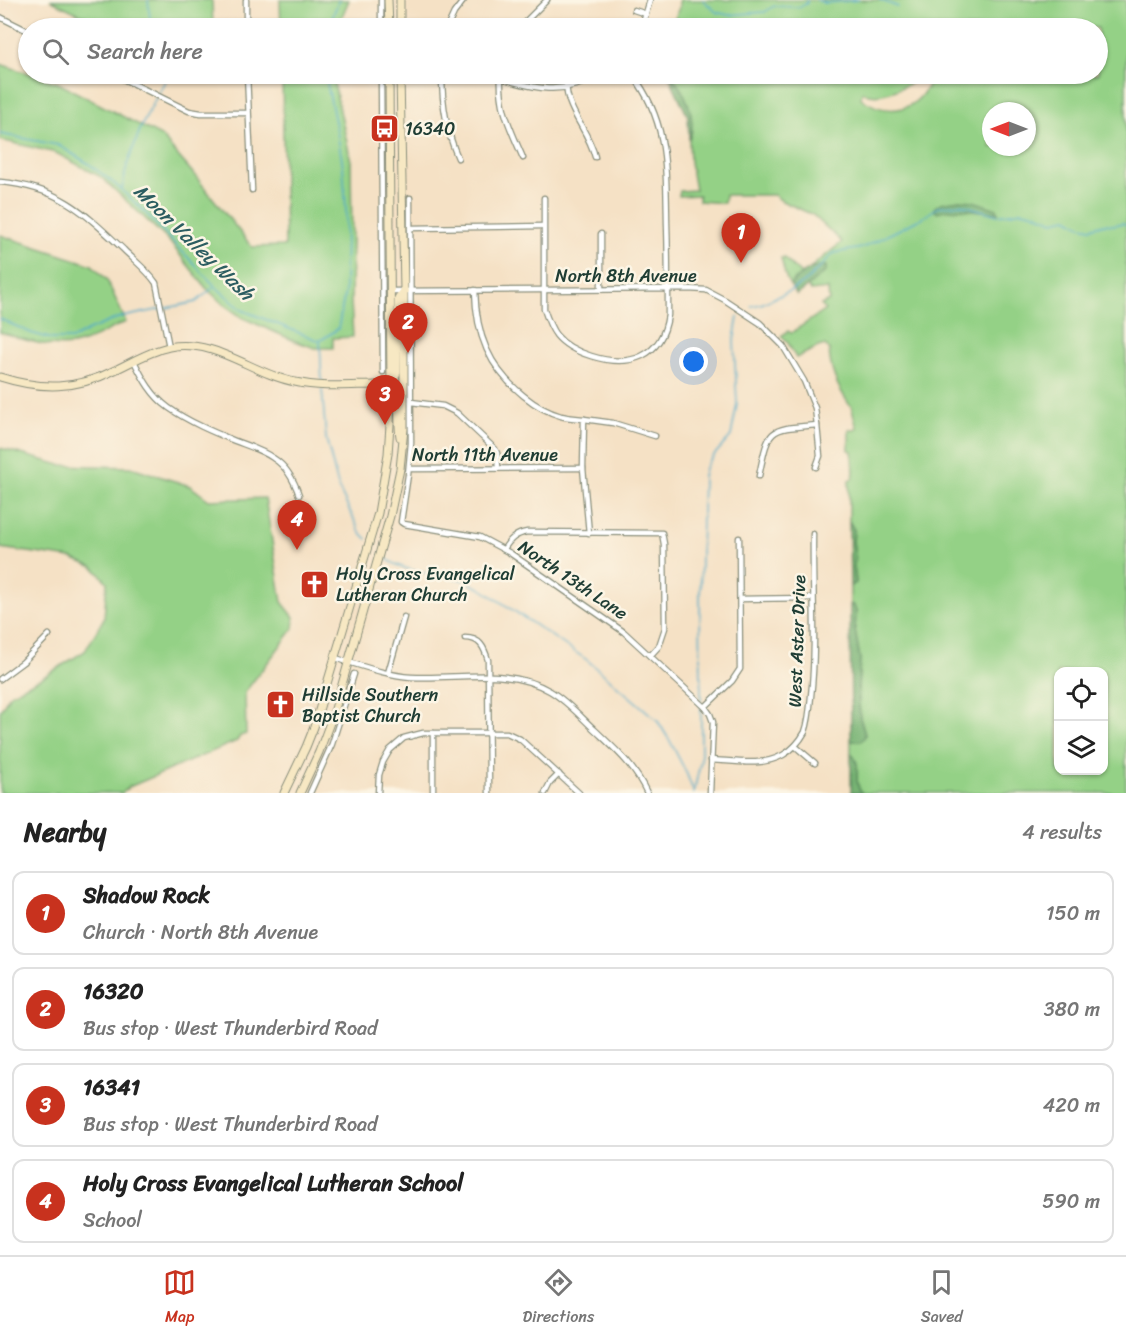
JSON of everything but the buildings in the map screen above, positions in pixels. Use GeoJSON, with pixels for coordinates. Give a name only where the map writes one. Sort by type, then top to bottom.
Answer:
{"type":"FeatureCollection","features":[{"type":"Feature","properties":{"kind":"main road"},"geometry":{"type":"LineString","coordinates":[[388,0],[389,18]]}},
{"type":"Feature","properties":{"kind":"main road"},"geometry":{"type":"LineString","coordinates":[[400,0],[400,18]]}},
{"type":"Feature","properties":{"kind":"main road"},"geometry":{"type":"LineString","coordinates":[[284,793],[314,728],[378,513],[386,467],[391,385],[387,345],[391,291],[385,96],[387,84]]}},
{"type":"Feature","properties":{"kind":"main road"},"geometry":{"type":"LineString","coordinates":[[300,793],[323,742],[349,662],[390,516],[400,469],[404,429],[407,291],[400,84]]}},
{"type":"Feature","properties":{"kind":"main road"},"geometry":{"type":"LineString","coordinates":[[385,96],[400,95]]}},
{"type":"Feature","properties":{"kind":"main road"},"geometry":{"type":"LineString","coordinates":[[391,385],[397,372],[399,299],[407,291]]}},
{"type":"Feature","properties":{"kind":"main road"},"geometry":{"type":"LineString","coordinates":[[0,377],[39,386],[73,385],[105,375],[150,353],[169,347],[193,346],[217,351],[263,372],[293,382],[391,385]]}},
{"type":"Feature","properties":{"kind":"main road"},"geometry":{"type":"LineString","coordinates":[[391,385],[396,393],[398,427],[402,446]]}},
{"type":"Feature","properties":{"kind":"main road"},"geometry":{"type":"LineString","coordinates":[[359,574],[372,578]]}},
{"type":"Feature","properties":{"kind":"street"},"geometry":{"type":"LineString","coordinates":[[246,0],[246,18]]}},
{"type":"Feature","properties":{"kind":"street"},"geometry":{"type":"LineString","coordinates":[[381,0],[381,18]]}},
{"type":"Feature","properties":{"kind":"street"},"geometry":{"type":"LineString","coordinates":[[452,18],[464,0]]}},
{"type":"Feature","properties":{"kind":"street"},"geometry":{"type":"LineString","coordinates":[[529,18],[547,0]]}},
{"type":"Feature","properties":{"kind":"street"},"geometry":{"type":"LineString","coordinates":[[644,18],[650,0]]}},
{"type":"Feature","properties":{"kind":"street"},"geometry":{"type":"LineString","coordinates":[[634,10],[646,14]]}},
{"type":"Feature","properties":{"kind":"street"},"geometry":{"type":"LineString","coordinates":[[0,17],[18,26]]}},
{"type":"Feature","properties":{"kind":"street"},"geometry":{"type":"LineString","coordinates":[[134,84],[189,111],[248,113]]}},
{"type":"Feature","properties":{"kind":"street"},"geometry":{"type":"LineString","coordinates":[[248,84],[252,190]]}},
{"type":"Feature","properties":{"kind":"street"},"geometry":{"type":"LineString","coordinates":[[383,84],[385,96],[387,345],[383,372]]}},
{"type":"Feature","properties":{"kind":"street"},"geometry":{"type":"LineString","coordinates":[[443,84],[444,113],[458,158]]}},
{"type":"Feature","properties":{"kind":"street"},"geometry":{"type":"LineString","coordinates":[[501,84],[505,117],[523,158]]}},
{"type":"Feature","properties":{"kind":"street"},"geometry":{"type":"LineString","coordinates":[[528,84],[541,88],[566,88],[580,84]]}},
{"type":"Feature","properties":{"kind":"street"},"geometry":{"type":"LineString","coordinates":[[566,84],[569,103],[595,157]]}},
{"type":"Feature","properties":{"kind":"street"},"geometry":{"type":"LineString","coordinates":[[543,198],[544,309],[548,322],[556,335],[579,352],[606,360],[631,360],[652,350],[658,344],[667,325],[665,155],[654,111],[639,84]]}},
{"type":"Feature","properties":{"kind":"street"},"geometry":{"type":"LineString","coordinates":[[0,182],[39,189],[65,200],[92,219],[140,265],[156,284],[169,347]]}},
{"type":"Feature","properties":{"kind":"street"},"geometry":{"type":"LineString","coordinates":[[409,469],[411,402],[407,291],[410,198]]}},
{"type":"Feature","properties":{"kind":"street"},"geometry":{"type":"LineString","coordinates":[[410,228],[543,226]]}},
{"type":"Feature","properties":{"kind":"street"},"geometry":{"type":"LineString","coordinates":[[601,234],[602,289]]}},
{"type":"Feature","properties":{"kind":"street"},"geometry":{"type":"LineString","coordinates":[[475,290],[476,310],[490,358],[515,388],[539,407],[560,416],[613,423],[655,436]]}},
{"type":"Feature","properties":{"kind":"street","name":"North 8th Avenue"},"geometry":{"type":"LineString","coordinates":[[391,291],[706,290],[753,318],[772,333],[783,346],[804,381],[815,408],[820,456],[816,467]]}},
{"type":"Feature","properties":{"kind":"street"},"geometry":{"type":"LineString","coordinates":[[134,361],[153,394],[168,408],[212,431],[275,458],[291,476],[299,495]]}},
{"type":"Feature","properties":{"kind":"street"},"geometry":{"type":"LineString","coordinates":[[411,402],[443,406],[457,413],[495,449],[498,468]]}},
{"type":"Feature","properties":{"kind":"street"},"geometry":{"type":"LineString","coordinates":[[584,419],[583,468],[589,533]]}},
{"type":"Feature","properties":{"kind":"street"},"geometry":{"type":"LineString","coordinates":[[759,476],[768,439],[773,433],[779,429],[818,425]]}},
{"type":"Feature","properties":{"kind":"street","name":"North 11th Avenue"},"geometry":{"type":"LineString","coordinates":[[386,467],[400,469],[583,468]]}},
{"type":"Feature","properties":{"kind":"street","name":"North 13th Lane"},"geometry":{"type":"LineString","coordinates":[[409,469],[401,522],[480,537],[504,549],[624,632],[704,707]]}},
{"type":"Feature","properties":{"kind":"street"},"geometry":{"type":"LineString","coordinates":[[504,549],[509,541],[521,533],[662,533],[665,628],[659,646],[650,656]]}},
{"type":"Feature","properties":{"kind":"street","name":"West Aster Drive"},"geometry":{"type":"LineString","coordinates":[[795,746],[805,731],[813,672],[813,534]]}},
{"type":"Feature","properties":{"kind":"street"},"geometry":{"type":"LineString","coordinates":[[710,793],[713,722],[704,707],[732,681],[740,669],[739,538]]}},
{"type":"Feature","properties":{"kind":"street"},"geometry":{"type":"LineString","coordinates":[[740,599],[813,598]]}},
{"type":"Feature","properties":{"kind":"street"},"geometry":{"type":"LineString","coordinates":[[388,673],[404,617]]}},
{"type":"Feature","properties":{"kind":"street"},"geometry":{"type":"LineString","coordinates":[[0,679],[23,662],[49,635]]}},
{"type":"Feature","properties":{"kind":"street"},"geometry":{"type":"LineString","coordinates":[[465,638],[473,638],[481,642],[488,660],[489,793]]}},
{"type":"Feature","properties":{"kind":"street"},"geometry":{"type":"LineString","coordinates":[[335,658],[388,673],[416,677],[512,677],[536,684],[557,696],[619,752],[640,778],[647,793]]}},
{"type":"Feature","properties":{"kind":"street"},"geometry":{"type":"LineString","coordinates":[[310,793],[332,744],[354,674]]}},
{"type":"Feature","properties":{"kind":"street"},"geometry":{"type":"LineString","coordinates":[[341,687],[350,690]]}},
{"type":"Feature","properties":{"kind":"street"},"geometry":{"type":"LineString","coordinates":[[433,733],[433,793]]}},
{"type":"Feature","properties":{"kind":"street"},"geometry":{"type":"LineString","coordinates":[[378,793],[380,768],[387,754],[404,738],[433,733],[507,734],[520,739],[579,793]]}},
{"type":"Feature","properties":{"kind":"street"},"geometry":{"type":"LineString","coordinates":[[711,760],[765,762],[783,756],[795,746],[815,763]]}},
{"type":"Feature","properties":{"kind":"street"},"geometry":{"type":"LineString","coordinates":[[546,793],[550,783],[559,774]]}},
{"type":"Feature","properties":{"kind":"green space"},"geometry":{"type":"Polygon","coordinates":[[[50,0],[212,0],[213,18],[88,18],[50,0]]]}},
{"type":"Feature","properties":{"kind":"green space"},"geometry":{"type":"Polygon","coordinates":[[[280,0],[349,0],[341,18],[281,18],[280,0]]]}},
{"type":"Feature","properties":{"kind":"green space"},"geometry":{"type":"Polygon","coordinates":[[[679,0],[1126,0],[1126,793],[862,793],[857,783],[857,763],[851,754],[851,741],[861,741],[865,735],[860,718],[858,687],[860,659],[855,630],[856,611],[850,604],[850,586],[856,582],[854,530],[849,521],[849,480],[853,478],[854,472],[852,451],[849,450],[849,430],[857,428],[851,406],[835,378],[829,349],[825,345],[796,358],[788,343],[781,336],[788,331],[791,333],[825,310],[821,305],[829,301],[828,289],[811,291],[808,287],[826,271],[819,266],[810,268],[842,242],[813,215],[774,195],[725,195],[724,203],[699,201],[699,195],[679,196],[680,191],[695,190],[690,162],[691,114],[677,84],[908,84],[878,95],[862,92],[861,98],[868,103],[883,109],[899,109],[915,102],[929,84],[1108,84],[1108,18],[675,18],[679,0]]]}},
{"type":"Feature","properties":{"kind":"green space"},"geometry":{"type":"Polygon","coordinates":[[[0,64],[18,70],[18,84],[60,84],[161,136],[252,247],[285,246],[282,84],[334,84],[351,161],[353,337],[333,338],[333,348],[315,348],[243,318],[206,288],[169,241],[101,177],[56,153],[0,140],[0,64]]]}},
{"type":"Feature","properties":{"kind":"green space"},"geometry":{"type":"Polygon","coordinates":[[[673,84],[677,84],[680,88],[691,113],[689,139],[688,117],[673,84]]]}},
{"type":"Feature","properties":{"kind":"green space"},"geometry":{"type":"Polygon","coordinates":[[[959,200],[973,201],[997,209],[998,213],[960,209],[935,211],[934,208],[941,203],[959,200]]]}},
{"type":"Feature","properties":{"kind":"green space"},"geometry":{"type":"Polygon","coordinates":[[[0,235],[92,265],[107,280],[126,322],[89,340],[63,346],[41,344],[0,332],[0,235]]]}},
{"type":"Feature","properties":{"kind":"green space"},"geometry":{"type":"Polygon","coordinates":[[[781,258],[784,258],[802,275],[790,285],[785,276],[781,258]]]}},
{"type":"Feature","properties":{"kind":"green space"},"geometry":{"type":"Polygon","coordinates":[[[819,266],[826,266],[826,271],[797,295],[790,285],[803,273],[819,266]]]}},
{"type":"Feature","properties":{"kind":"green space"},"geometry":{"type":"Polygon","coordinates":[[[0,448],[60,465],[131,467],[190,486],[209,500],[265,498],[282,602],[294,617],[294,628],[245,692],[246,734],[240,736],[237,741],[129,787],[122,793],[0,793],[0,711],[10,694],[85,651],[104,618],[107,582],[93,567],[71,558],[0,548],[0,448]]]}},
{"type":"Feature","properties":{"kind":"green space"},"geometry":{"type":"Polygon","coordinates":[[[849,521],[854,530],[856,583],[850,586],[849,521]]]}},
{"type":"Feature","properties":{"kind":"green space"},"geometry":{"type":"Polygon","coordinates":[[[850,604],[856,611],[855,630],[860,659],[858,687],[860,718],[865,735],[861,741],[851,741],[850,604]]]}},
{"type":"Feature","properties":{"kind":"green space"},"geometry":{"type":"Polygon","coordinates":[[[851,754],[857,763],[857,783],[862,793],[851,793],[851,754]]]}},
{"type":"Feature","properties":{"kind":"waterway"},"geometry":{"type":"LineString","coordinates":[[148,0],[150,18]]}},
{"type":"Feature","properties":{"kind":"waterway"},"geometry":{"type":"LineString","coordinates":[[332,18],[339,0]]}},
{"type":"Feature","properties":{"kind":"waterway"},"geometry":{"type":"LineString","coordinates":[[703,0],[716,12],[728,15],[765,12],[774,6],[800,7],[807,3],[807,0]]}},
{"type":"Feature","properties":{"kind":"waterway"},"geometry":{"type":"LineString","coordinates":[[817,0],[825,3],[859,0]]}},
{"type":"Feature","properties":{"kind":"waterway"},"geometry":{"type":"LineString","coordinates":[[880,0],[898,7]]}},
{"type":"Feature","properties":{"kind":"waterway"},"geometry":{"type":"LineString","coordinates":[[158,94],[164,84]]}},
{"type":"Feature","properties":{"kind":"waterway"},"geometry":{"type":"LineString","coordinates":[[321,340],[338,329],[345,292],[346,209],[343,167],[327,84]]}},
{"type":"Feature","properties":{"kind":"waterway"},"geometry":{"type":"LineString","coordinates":[[122,189],[127,165],[141,127],[156,98]]}},
{"type":"Feature","properties":{"kind":"waterway","name":"Moon Valley Wash"},"geometry":{"type":"LineString","coordinates":[[0,134],[58,145],[89,164],[142,209],[215,286],[242,310],[320,341],[322,384]]}},
{"type":"Feature","properties":{"kind":"waterway"},"geometry":{"type":"LineString","coordinates":[[751,306],[790,291],[806,281],[834,253],[862,248],[924,217],[938,207],[960,204],[998,215],[1022,211],[1054,221],[1067,218],[1081,226],[1091,228],[1104,224],[1123,223],[1126,225]]}},
{"type":"Feature","properties":{"kind":"waterway"},"geometry":{"type":"LineString","coordinates":[[0,319],[31,333],[52,339],[72,339],[118,318],[196,302],[214,287]]}},
{"type":"Feature","properties":{"kind":"waterway"},"geometry":{"type":"LineString","coordinates":[[701,701],[700,597],[703,476],[709,461],[731,436],[737,404],[734,340],[738,317]]}},
{"type":"Feature","properties":{"kind":"waterway","name":"Moon Valley Wash"},"geometry":{"type":"LineString","coordinates":[[322,389],[326,438],[339,489],[360,532],[367,539]]}},
{"type":"Feature","properties":{"kind":"waterway","name":"Moon Valley Wash"},"geometry":{"type":"LineString","coordinates":[[381,554],[399,566],[419,572],[452,577],[480,588],[587,660],[657,720],[686,772],[694,793]]}},
{"type":"Feature","properties":{"kind":"waterway"},"geometry":{"type":"LineString","coordinates":[[694,791],[701,760],[701,706]]}},
{"type":"Feature","properties":{"kind":"place","name":"16340"},"geometry":{"type":"Point","coordinates":[384,129]}},
{"type":"Feature","properties":{"kind":"place","name":"Shadow Rock"},"geometry":{"type":"Point","coordinates":[741,263]}},
{"type":"Feature","properties":{"kind":"place","name":"16320"},"geometry":{"type":"Point","coordinates":[408,353]}},
{"type":"Feature","properties":{"kind":"place","name":"16341"},"geometry":{"type":"Point","coordinates":[385,425]}},
{"type":"Feature","properties":{"kind":"place","name":"Holy Cross Evangelical Lutheran School"},"geometry":{"type":"Point","coordinates":[297,550]}},
{"type":"Feature","properties":{"kind":"place","name":"Holy Cross Evangelical Lutheran Church"},"geometry":{"type":"Point","coordinates":[315,584]}},
{"type":"Feature","properties":{"kind":"place","name":"Hillside Southern Baptist Church"},"geometry":{"type":"Point","coordinates":[281,705]}}]}
